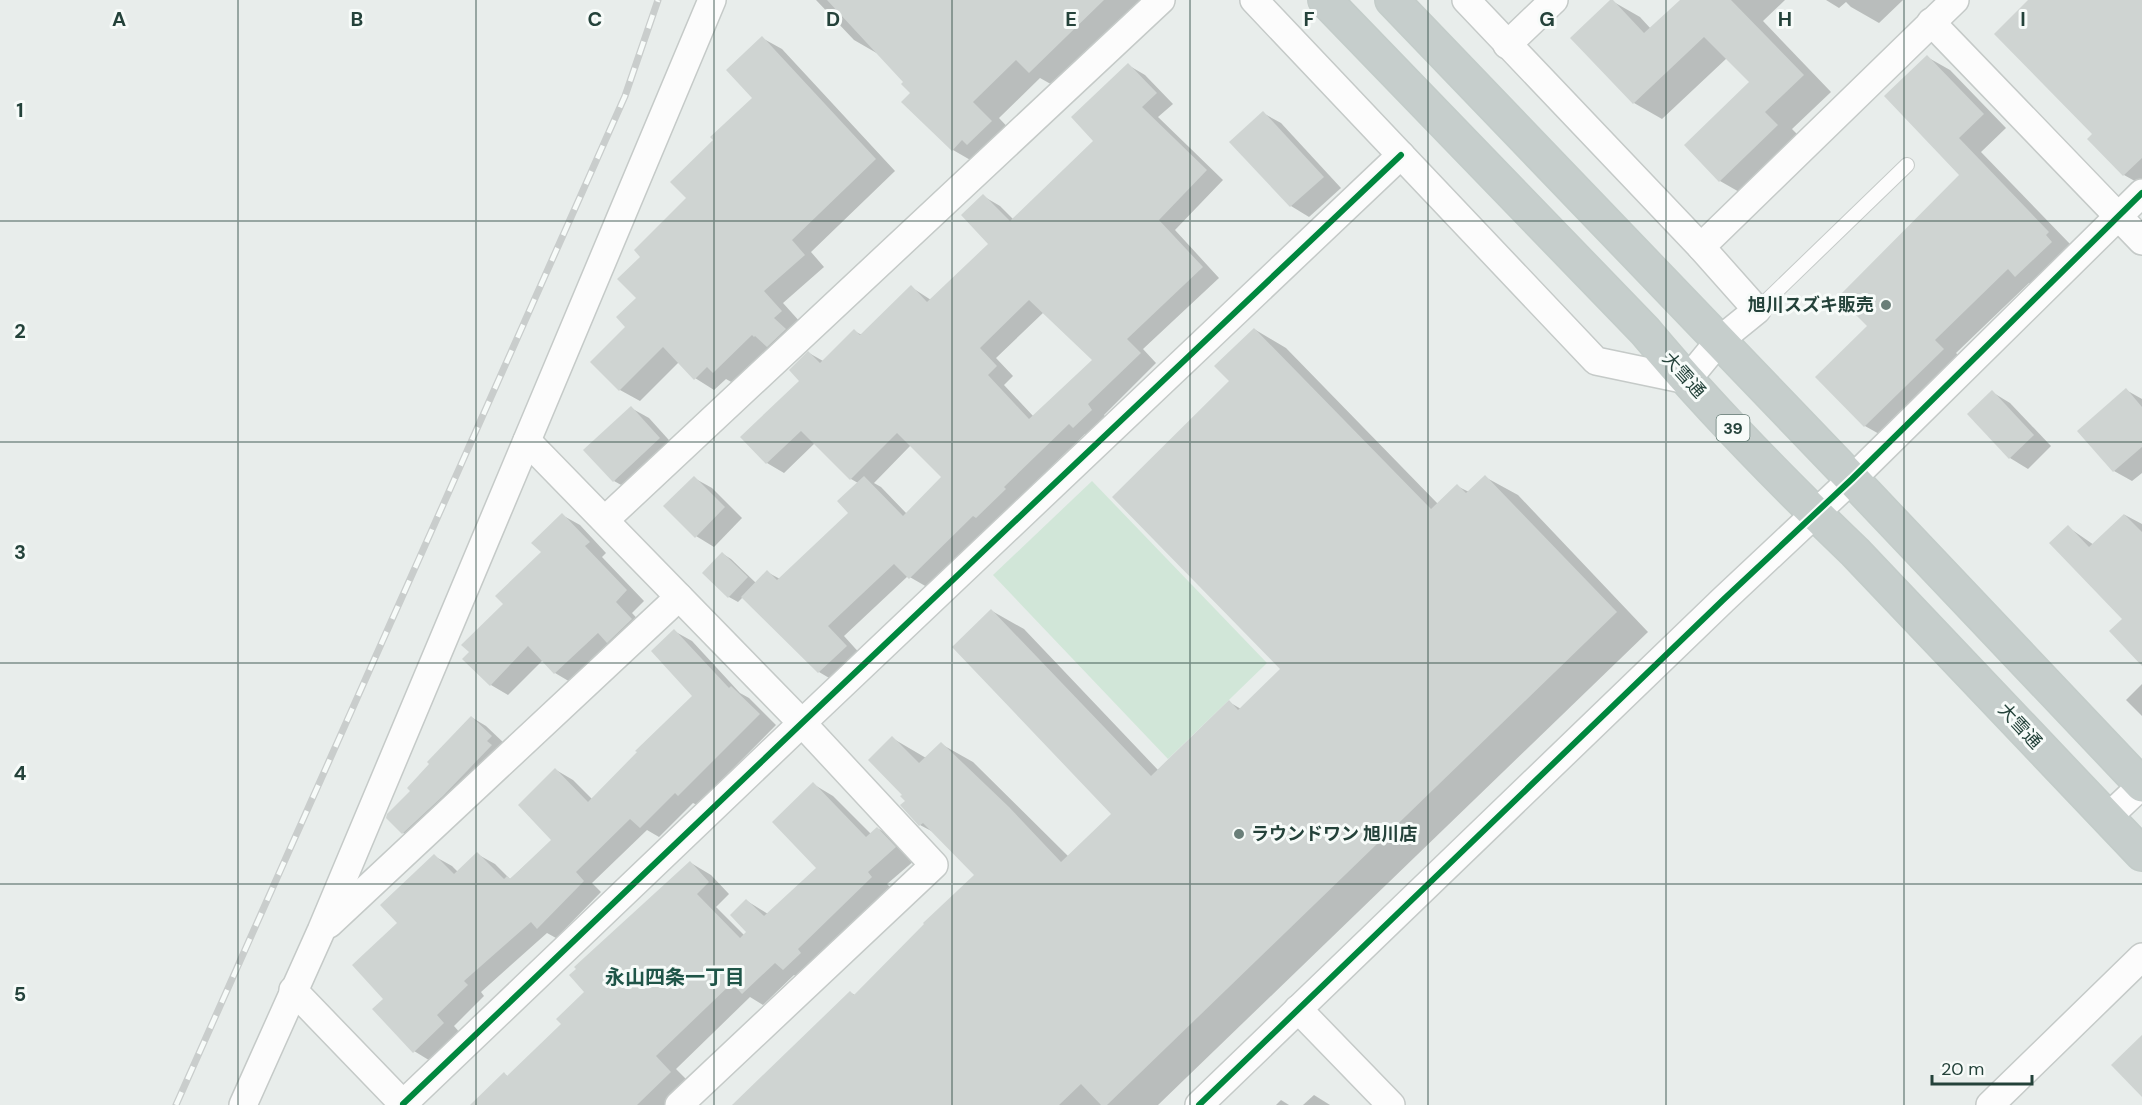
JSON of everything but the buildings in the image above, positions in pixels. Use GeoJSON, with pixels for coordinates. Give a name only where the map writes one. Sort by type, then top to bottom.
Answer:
{"type":"FeatureCollection","features":[{"type":"Feature","properties":{"kind":"highway","name":"大雪通"},"geometry":{"type":"LineString","coordinates":[[1325,0],[1645,331],[1687,380],[1814,513],[1855,552],[2142,854]]}},
{"type":"Feature","properties":{"kind":"highway"},"geometry":{"type":"LineString","coordinates":[[1392,0],[1720,340],[2142,785]]}},
{"type":"Feature","properties":{"kind":"street"},"geometry":{"type":"LineString","coordinates":[[243,1105],[321,931],[712,0]]}},
{"type":"Feature","properties":{"kind":"street"},"geometry":{"type":"LineString","coordinates":[[605,520],[1161,0]]}},
{"type":"Feature","properties":{"kind":"street"},"geometry":{"type":"LineString","coordinates":[[1254,0],[1596,361],[1687,380],[1720,340],[1757,310],[1701,247],[1466,0]]}},
{"type":"Feature","properties":{"kind":"street"},"geometry":{"type":"LineString","coordinates":[[1508,45],[1554,0]]}},
{"type":"Feature","properties":{"kind":"street"},"geometry":{"type":"LineString","coordinates":[[1701,247],[1955,0]]}},
{"type":"Feature","properties":{"kind":"street"},"geometry":{"type":"LineString","coordinates":[[1931,22],[2142,241]]}},
{"type":"Feature","properties":{"kind":"street"},"geometry":{"type":"LineString","coordinates":[[293,990],[404,1105],[802,723],[1401,155]]}},
{"type":"Feature","properties":{"kind":"street"},"geometry":{"type":"LineString","coordinates":[[1199,1105],[1852,479],[2142,193]]}},
{"type":"Feature","properties":{"kind":"street"},"geometry":{"type":"LineString","coordinates":[[526,441],[802,723],[933,865],[679,1105]]}},
{"type":"Feature","properties":{"kind":"street"},"geometry":{"type":"LineString","coordinates":[[321,931],[679,597]]}},
{"type":"Feature","properties":{"kind":"street"},"geometry":{"type":"LineString","coordinates":[[2107,818],[2142,785]]}},
{"type":"Feature","properties":{"kind":"street"},"geometry":{"type":"LineString","coordinates":[[1990,1105],[2142,957]]}},
{"type":"Feature","properties":{"kind":"street"},"geometry":{"type":"LineString","coordinates":[[1298,1009],[1391,1105]]}},
{"type":"Feature","properties":{"kind":"lane"},"geometry":{"type":"LineString","coordinates":[[1757,310],[1907,165]]}},
{"type":"Feature","properties":{"kind":"green space"},"geometry":{"type":"Polygon","coordinates":[[[1092,481],[1267,663],[1168,759],[993,575],[1092,481]]]}},
{"type":"Feature","properties":{"kind":"railway"},"geometry":{"type":"LineString","coordinates":[[176,1105],[625,96],[658,0]]}},
{"type":"Feature","properties":{"kind":"cycle path"},"geometry":{"type":"LineString","coordinates":[[403,1104],[1401,155]]}},
{"type":"Feature","properties":{"kind":"cycle path"},"geometry":{"type":"LineString","coordinates":[[1199,1105],[1723,600],[1852,479],[2142,193]]}},
{"type":"Feature","properties":{"kind":"place","name":"旭川スズキ販売"},"geometry":{"type":"Point","coordinates":[1886,305]}},
{"type":"Feature","properties":{"kind":"place","name":"ラウンドワン 旭川店"},"geometry":{"type":"Point","coordinates":[1239,834]}},
{"type":"Feature","properties":{"kind":"district","name":"永山四条一丁目"},"geometry":{"type":"Point","coordinates":[675,977]}}]}
